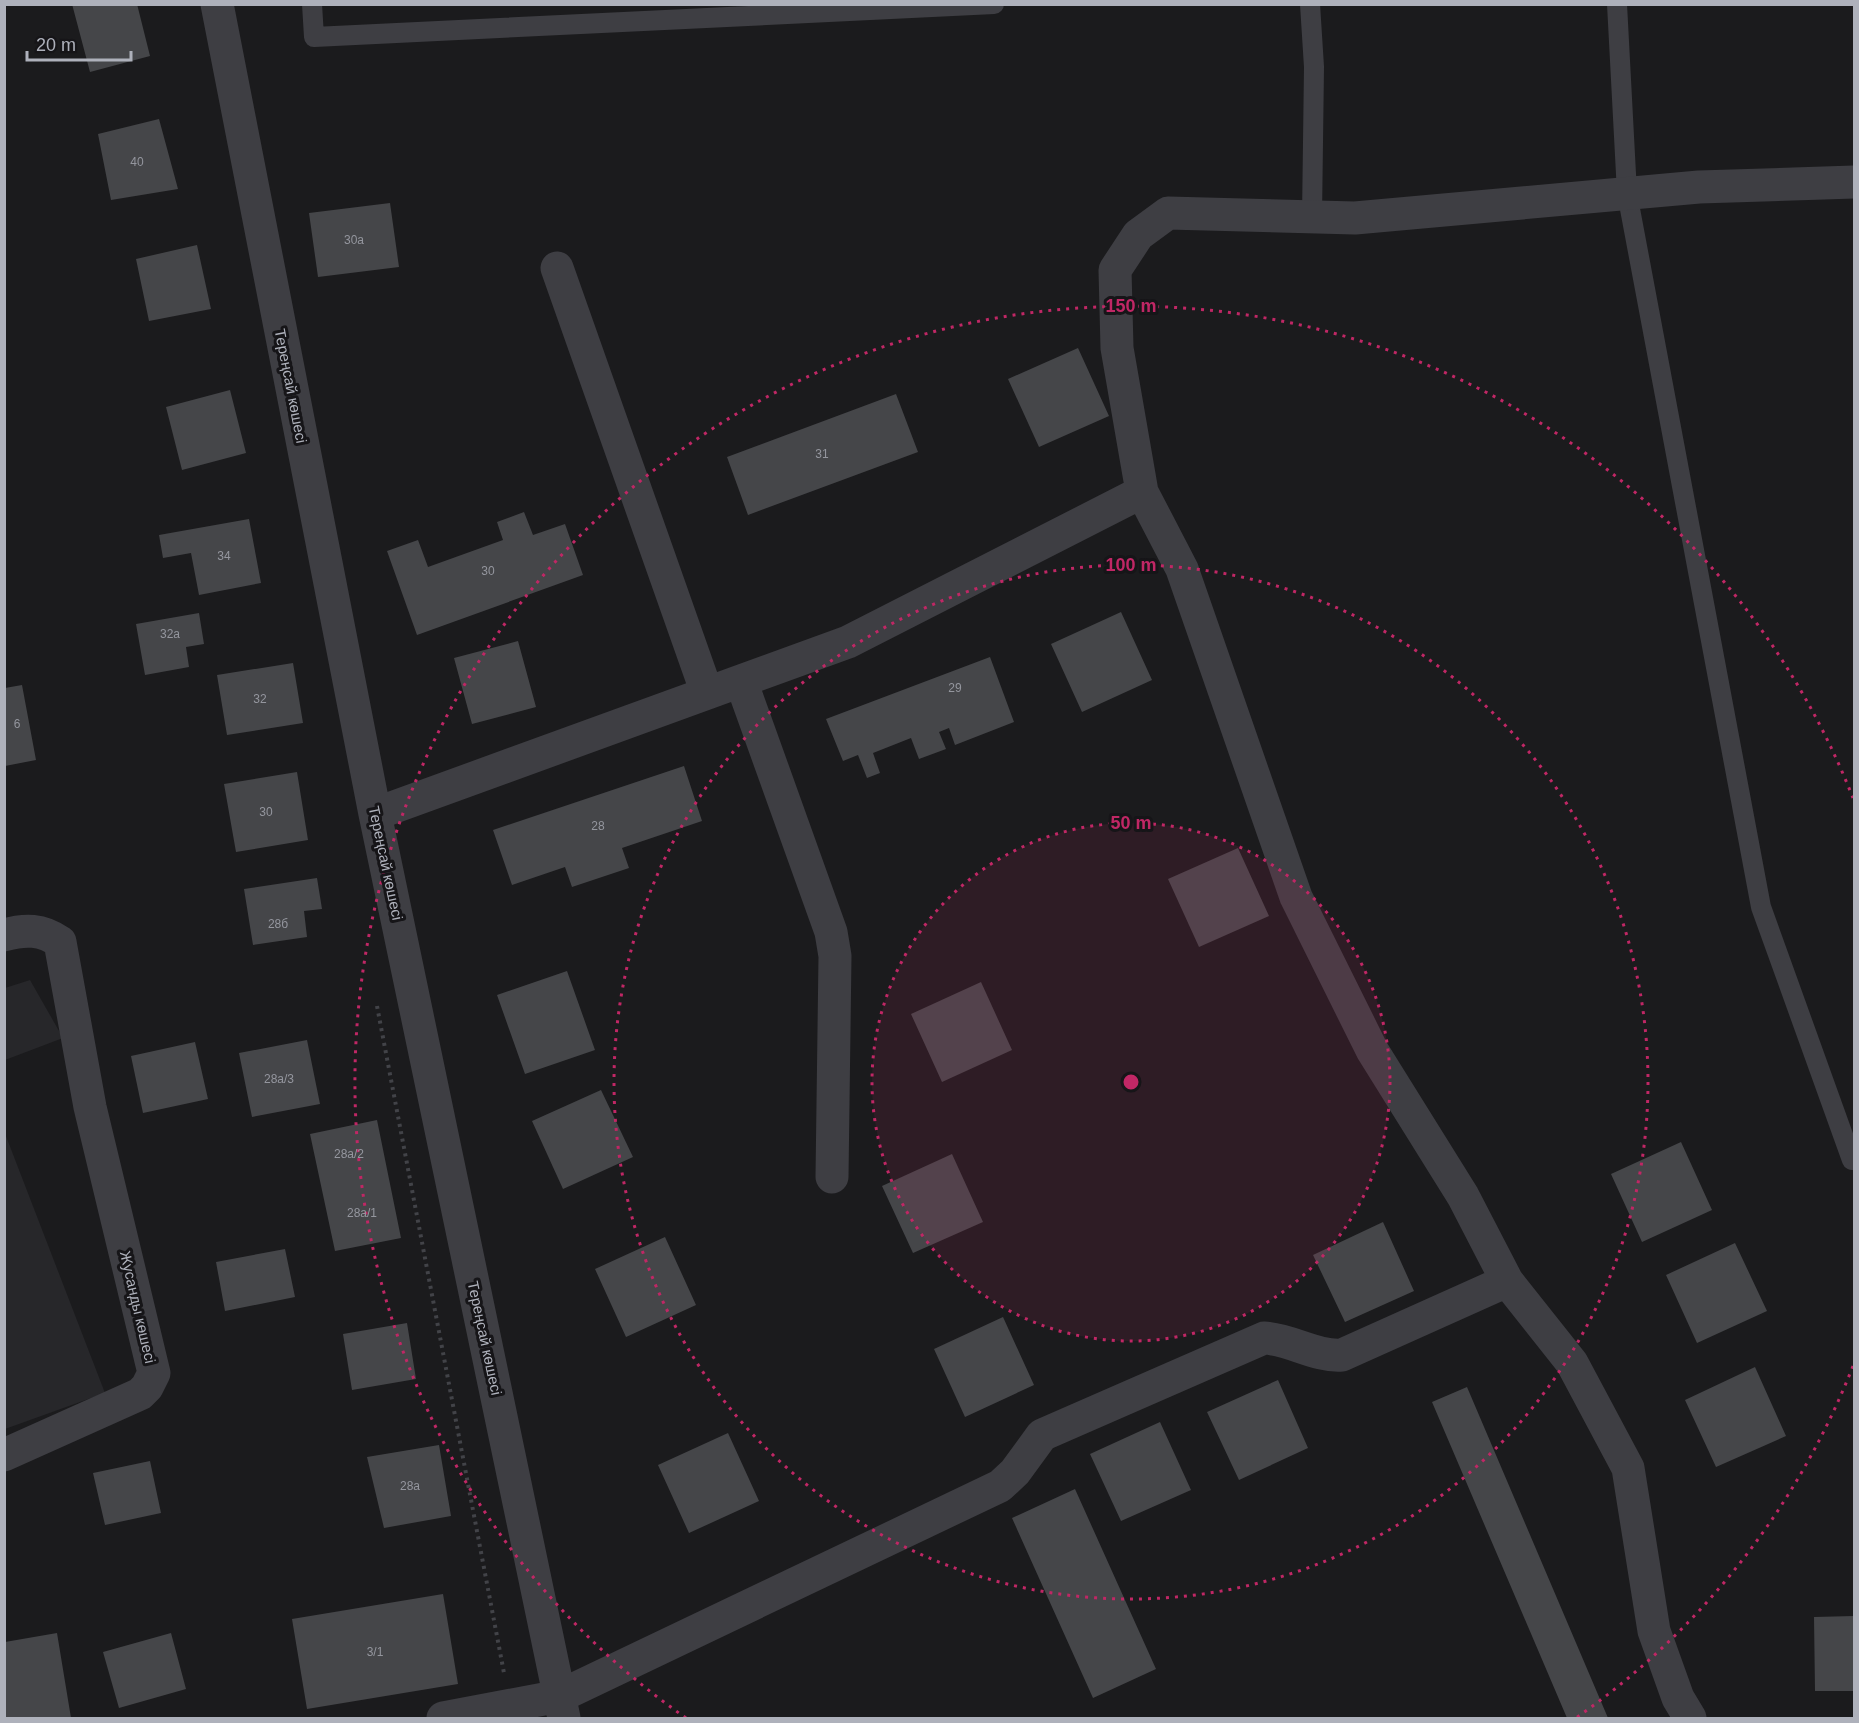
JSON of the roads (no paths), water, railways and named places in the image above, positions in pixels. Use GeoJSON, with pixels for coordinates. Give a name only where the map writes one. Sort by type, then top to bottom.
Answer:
{"type":"FeatureCollection","features":[{"type":"Feature","properties":{"kind":"street","name":"Тереңсай көшесі"},"geometry":{"type":"LineString","coordinates":[[217,4],[375,814],[562,1707]]}},
{"type":"Feature","properties":{"kind":"street"},"geometry":{"type":"LineString","coordinates":[[1690,1719],[1678,1698],[1654,1631],[1628,1468],[1572,1363],[1507,1281],[1463,1196],[1372,1050],[1296,897],[1182,569],[1142,492],[1117,348],[1115,270],[1138,236],[1168,213],[1354,218],[1699,187],[1854,182]]}},
{"type":"Feature","properties":{"kind":"street"},"geometry":{"type":"LineString","coordinates":[[557,268],[707,693]]}},
{"type":"Feature","properties":{"kind":"street"},"geometry":{"type":"LineString","coordinates":[[375,814],[848,642],[1142,492]]}},
{"type":"Feature","properties":{"kind":"street"},"geometry":{"type":"LineString","coordinates":[[741,681],[831,932],[835,956],[832,1177]]}},
{"type":"Feature","properties":{"kind":"street","name":"Жусанды көшесі"},"geometry":{"type":"LineString","coordinates":[[4,935],[24,929],[50,934],[60,942],[90,1107],[154,1373],[147,1388],[140,1394],[4,1455]]}},
{"type":"Feature","properties":{"kind":"street"},"geometry":{"type":"LineString","coordinates":[[442,1719],[562,1707],[1000,1486],[1015,1472],[1042,1435],[1264,1338],[1281,1340],[1333,1356],[1342,1355],[1507,1281]]}},
{"type":"Feature","properties":{"kind":"lane"},"geometry":{"type":"LineString","coordinates":[[312,4],[314,37],[670,12],[994,4]]}},
{"type":"Feature","properties":{"kind":"lane"},"geometry":{"type":"LineString","coordinates":[[1310,4],[1314,67],[1312,217]]}},
{"type":"Feature","properties":{"kind":"lane"},"geometry":{"type":"LineString","coordinates":[[1617,4],[1627,193],[1761,907],[1852,1160]]}}]}
